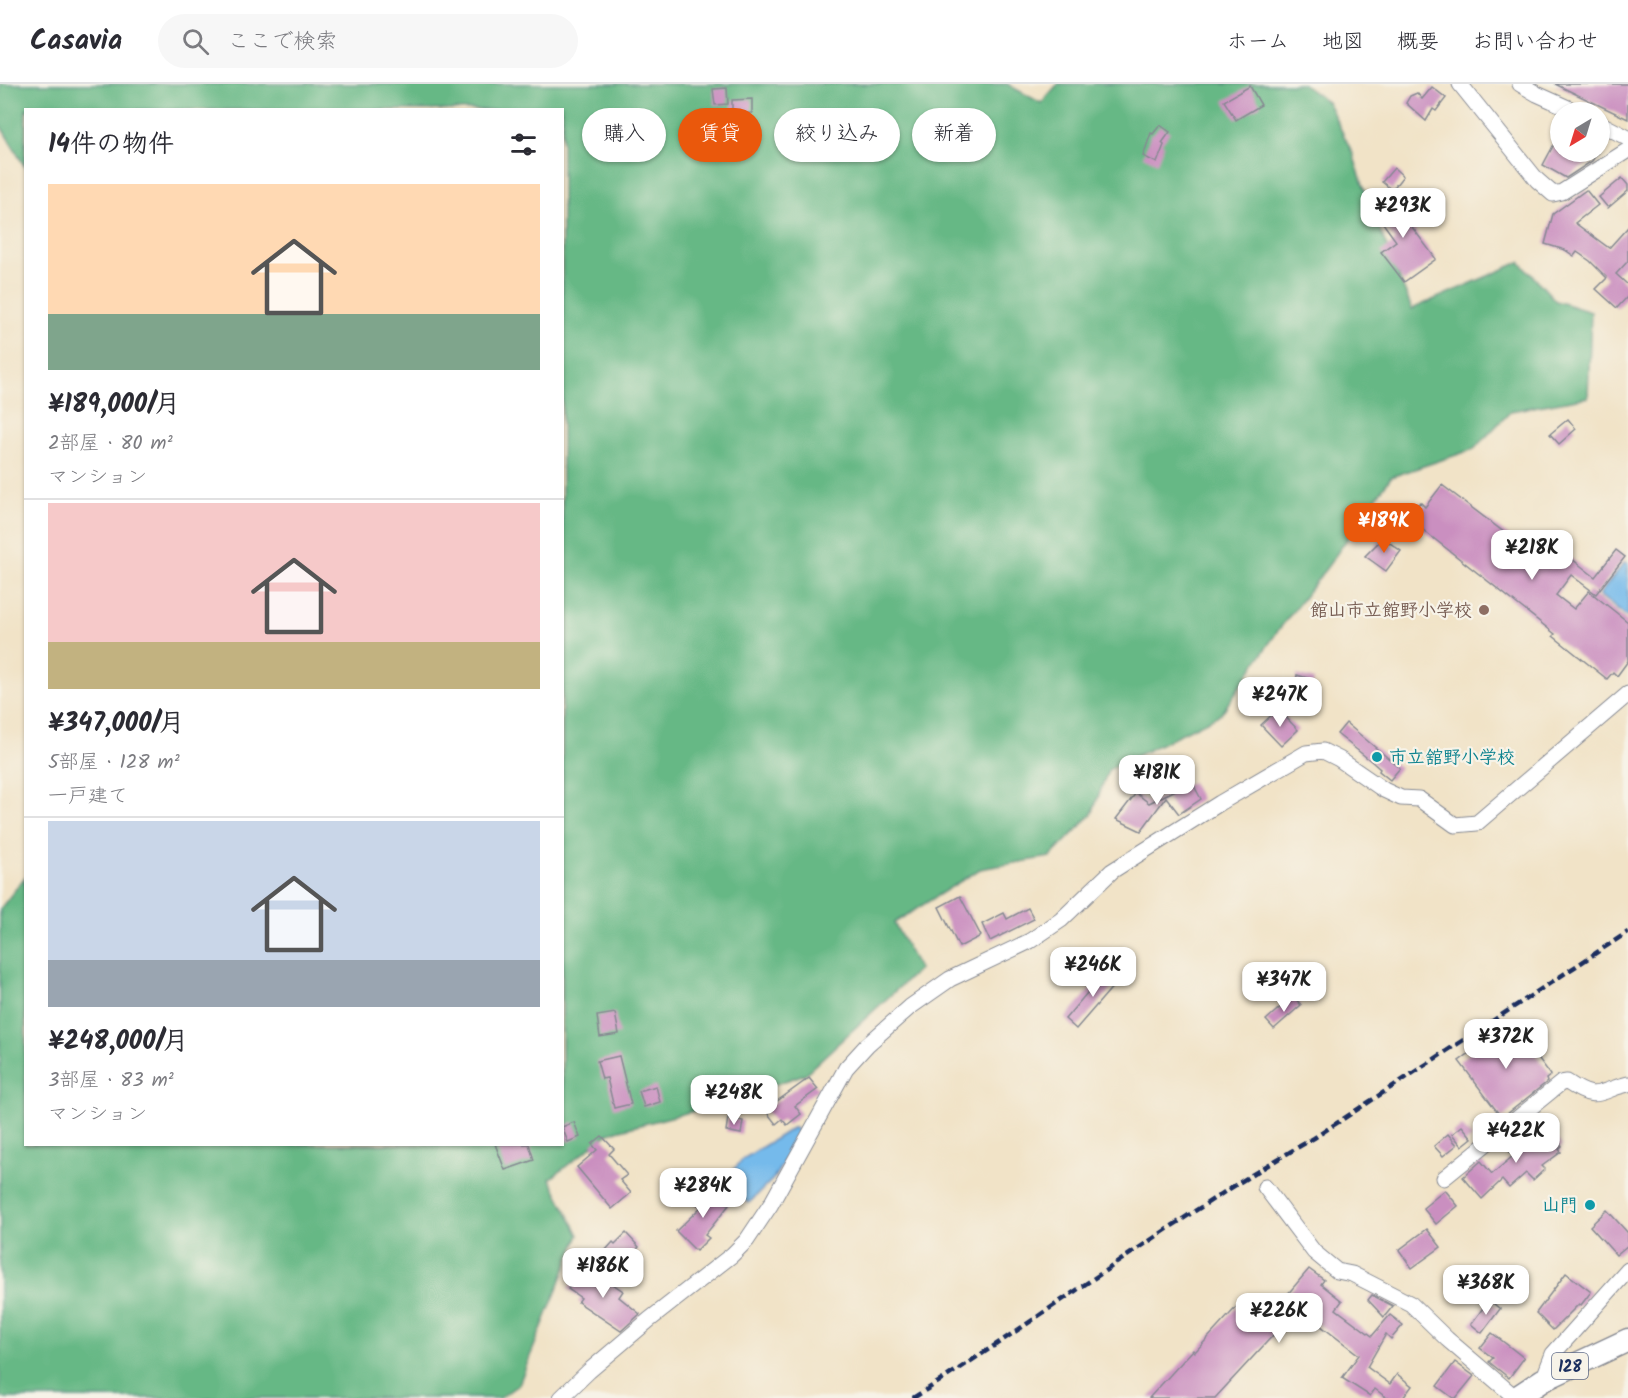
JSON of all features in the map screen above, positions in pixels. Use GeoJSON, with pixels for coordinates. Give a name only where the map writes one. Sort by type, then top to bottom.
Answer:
{"type":"FeatureCollection","features":[{"type":"Feature","properties":{"kind":"highway","name":"128"},"geometry":{"type":"LineString","coordinates":[[1516,1398],[1543,1380],[1628,1340]]}},
{"type":"Feature","properties":{"kind":"street"},"geometry":{"type":"LineString","coordinates":[[1460,84],[1537,180],[1552,194],[1562,192],[1628,150]]}},
{"type":"Feature","properties":{"kind":"street"},"geometry":{"type":"LineString","coordinates":[[1520,84],[1555,102]]}},
{"type":"Feature","properties":{"kind":"street"},"geometry":{"type":"LineString","coordinates":[[1610,129],[1628,138]]}},
{"type":"Feature","properties":{"kind":"street"},"geometry":{"type":"LineString","coordinates":[[561,1398],[597,1364],[732,1255],[747,1240],[771,1204],[846,1068],[867,1045],[910,1007],[950,979],[1030,941],[1061,920],[1112,871],[1220,803],[1306,753],[1323,751],[1339,759],[1384,790],[1401,798],[1419,799],[1455,825],[1477,823],[1628,694]]}},
{"type":"Feature","properties":{"kind":"street"},"geometry":{"type":"LineString","coordinates":[[1444,1178],[1561,1083],[1567,1082],[1591,1095],[1598,1095],[1628,1084]]}},
{"type":"Feature","properties":{"kind":"street"},"geometry":{"type":"LineString","coordinates":[[1265,1187],[1314,1252],[1337,1271],[1352,1274],[1411,1304],[1447,1339],[1516,1398]]}},
{"type":"Feature","properties":{"kind":"street"},"geometry":{"type":"LineString","coordinates":[[1543,1380],[1553,1354],[1628,1270]]}},
{"type":"Feature","properties":{"kind":"green space"},"geometry":{"type":"Polygon","coordinates":[[[0,84],[1007,84],[1041,103],[1058,84],[1303,84],[1328,103],[1353,154],[1369,203],[1412,309],[1520,262],[1556,301],[1591,312],[1588,397],[1511,411],[1474,449],[1391,477],[1328,566],[1277,632],[1221,714],[1108,770],[1092,814],[1050,857],[980,869],[894,923],[919,969],[805,1074],[709,1107],[609,1133],[550,1179],[579,1235],[519,1384],[500,1398],[0,1398],[0,909],[24,878],[24,1146],[564,1146],[564,108],[24,108],[24,165],[0,125],[0,84]]]}},
{"type":"Feature","properties":{"kind":"water"},"geometry":{"type":"Polygon","coordinates":[[[1625,562],[1628,564],[1628,618],[1599,595],[1625,562]]]}},
{"type":"Feature","properties":{"kind":"water"},"geometry":{"type":"Polygon","coordinates":[[[794,1127],[801,1135],[773,1179],[749,1203],[732,1191],[733,1181],[728,1176],[743,1159],[794,1127]]]}},
{"type":"Feature","properties":{"kind":"building"},"geometry":{"type":"Polygon","coordinates":[[[1555,84],[1628,84],[1628,119],[1610,110],[1610,102],[1592,102],[1555,84]]]}},
{"type":"Feature","properties":{"kind":"building"},"geometry":{"type":"Polygon","coordinates":[[[1250,86],[1261,105],[1236,120],[1224,101],[1250,86]]]}},
{"type":"Feature","properties":{"kind":"building"},"geometry":{"type":"Polygon","coordinates":[[[1432,87],[1446,98],[1436,111],[1433,109],[1426,121],[1406,103],[1410,96],[1417,93],[1422,99],[1432,87]]]}},
{"type":"Feature","properties":{"kind":"building"},"geometry":{"type":"Polygon","coordinates":[[[727,88],[728,104],[715,105],[713,89],[727,88]]]}},
{"type":"Feature","properties":{"kind":"building"},"geometry":{"type":"Polygon","coordinates":[[[752,99],[752,108],[732,108],[732,100],[752,99]]]}},
{"type":"Feature","properties":{"kind":"building"},"geometry":{"type":"Polygon","coordinates":[[[1160,125],[1170,132],[1162,143],[1164,145],[1157,163],[1143,156],[1151,133],[1153,134],[1160,125]]]}},
{"type":"Feature","properties":{"kind":"building"},"geometry":{"type":"Polygon","coordinates":[[[1550,152],[1550,162],[1590,162],[1566,178],[1543,165],[1550,152]]]}},
{"type":"Feature","properties":{"kind":"building"},"geometry":{"type":"Polygon","coordinates":[[[1394,168],[1403,176],[1392,190],[1382,182],[1394,168]]]}},
{"type":"Feature","properties":{"kind":"building"},"geometry":{"type":"Polygon","coordinates":[[[1622,178],[1628,185],[1628,191],[1608,208],[1599,197],[1622,178]]]}},
{"type":"Feature","properties":{"kind":"building"},"geometry":{"type":"Polygon","coordinates":[[[1586,190],[1598,205],[1575,223],[1609,248],[1628,227],[1628,261],[1616,274],[1628,285],[1628,296],[1617,308],[1596,289],[1607,278],[1590,261],[1577,252],[1574,256],[1565,250],[1545,244],[1553,214],[1586,190]]]}},
{"type":"Feature","properties":{"kind":"building"},"geometry":{"type":"Polygon","coordinates":[[[1393,192],[1413,219],[1409,223],[1436,259],[1404,282],[1381,252],[1396,241],[1372,208],[1393,192]]]}},
{"type":"Feature","properties":{"kind":"building"},"geometry":{"type":"Polygon","coordinates":[[[1568,419],[1576,429],[1559,444],[1550,434],[1568,419]]]}},
{"type":"Feature","properties":{"kind":"building"},"geometry":{"type":"Polygon","coordinates":[[[1442,485],[1551,568],[1563,552],[1595,577],[1616,550],[1625,557],[1596,594],[1571,575],[1556,595],[1574,609],[1589,591],[1628,622],[1628,661],[1617,676],[1613,672],[1607,679],[1553,636],[1555,634],[1408,518],[1420,502],[1425,507],[1442,485]]]}},
{"type":"Feature","properties":{"kind":"building"},"geometry":{"type":"Polygon","coordinates":[[[1383,538],[1401,551],[1386,571],[1365,556],[1383,538]]]}},
{"type":"Feature","properties":{"kind":"building"},"geometry":{"type":"Polygon","coordinates":[[[1297,675],[1314,680],[1311,694],[1295,689],[1297,675]]]}},
{"type":"Feature","properties":{"kind":"building"},"geometry":{"type":"Polygon","coordinates":[[[1278,709],[1298,730],[1281,746],[1261,725],[1278,709]]]}},
{"type":"Feature","properties":{"kind":"building"},"geometry":{"type":"Polygon","coordinates":[[[1346,723],[1400,768],[1390,780],[1371,761],[1337,734],[1346,723]]]}},
{"type":"Feature","properties":{"kind":"building"},"geometry":{"type":"Polygon","coordinates":[[[1192,782],[1201,799],[1179,814],[1166,797],[1141,831],[1116,819],[1136,793],[1149,803],[1192,782]]]}},
{"type":"Feature","properties":{"kind":"building"},"geometry":{"type":"Polygon","coordinates":[[[960,896],[981,936],[959,947],[939,907],[960,896]]]}},
{"type":"Feature","properties":{"kind":"building"},"geometry":{"type":"Polygon","coordinates":[[[1028,908],[1034,919],[990,941],[982,924],[1004,913],[1007,919],[1028,908]]]}},
{"type":"Feature","properties":{"kind":"building"},"geometry":{"type":"Polygon","coordinates":[[[1109,967],[1121,977],[1076,1029],[1065,1019],[1109,967]]]}},
{"type":"Feature","properties":{"kind":"building"},"geometry":{"type":"Polygon","coordinates":[[[1293,996],[1301,1005],[1274,1029],[1266,1020],[1293,996]]]}},
{"type":"Feature","properties":{"kind":"building"},"geometry":{"type":"Polygon","coordinates":[[[615,1013],[619,1034],[600,1037],[597,1016],[615,1013]]]}},
{"type":"Feature","properties":{"kind":"building"},"geometry":{"type":"Polygon","coordinates":[[[1513,1024],[1551,1075],[1546,1079],[1547,1082],[1502,1118],[1459,1061],[1513,1024]]]}},
{"type":"Feature","properties":{"kind":"building"},"geometry":{"type":"Polygon","coordinates":[[[619,1056],[631,1104],[614,1108],[607,1078],[602,1079],[597,1061],[619,1056]]]}},
{"type":"Feature","properties":{"kind":"building"},"geometry":{"type":"Polygon","coordinates":[[[809,1078],[818,1089],[795,1106],[801,1114],[787,1125],[782,1119],[776,1124],[765,1110],[809,1078]]]}},
{"type":"Feature","properties":{"kind":"building"},"geometry":{"type":"Polygon","coordinates":[[[656,1086],[660,1102],[644,1107],[639,1091],[656,1086]]]}},
{"type":"Feature","properties":{"kind":"building"},"geometry":{"type":"Polygon","coordinates":[[[728,1118],[743,1121],[741,1134],[726,1131],[728,1118]]]}},
{"type":"Feature","properties":{"kind":"building"},"geometry":{"type":"Polygon","coordinates":[[[574,1122],[580,1137],[568,1142],[564,1126],[574,1122]]]}},
{"type":"Feature","properties":{"kind":"building"},"geometry":{"type":"Polygon","coordinates":[[[1462,1126],[1472,1138],[1462,1146],[1452,1134],[1462,1126]]]}},
{"type":"Feature","properties":{"kind":"building"},"geometry":{"type":"Polygon","coordinates":[[[1548,1128],[1562,1146],[1559,1149],[1561,1152],[1542,1166],[1545,1169],[1533,1180],[1526,1173],[1509,1188],[1502,1180],[1482,1199],[1463,1177],[1481,1161],[1492,1174],[1513,1156],[1504,1144],[1515,1135],[1524,1147],[1548,1128]]]}},
{"type":"Feature","properties":{"kind":"building"},"geometry":{"type":"Polygon","coordinates":[[[1448,1134],[1457,1145],[1443,1156],[1434,1146],[1448,1134]]]}},
{"type":"Feature","properties":{"kind":"building"},"geometry":{"type":"Polygon","coordinates":[[[602,1136],[614,1149],[609,1154],[627,1175],[620,1180],[631,1193],[612,1209],[577,1167],[597,1150],[592,1144],[602,1136]]]}},
{"type":"Feature","properties":{"kind":"building"},"geometry":{"type":"Polygon","coordinates":[[[496,1146],[530,1146],[534,1160],[505,1170],[496,1146]]]}},
{"type":"Feature","properties":{"kind":"building"},"geometry":{"type":"Polygon","coordinates":[[[706,1187],[729,1205],[705,1235],[709,1238],[696,1251],[676,1231],[701,1207],[694,1202],[706,1187]]]}},
{"type":"Feature","properties":{"kind":"building"},"geometry":{"type":"Polygon","coordinates":[[[1445,1190],[1458,1206],[1436,1224],[1423,1208],[1445,1190]]]}},
{"type":"Feature","properties":{"kind":"building"},"geometry":{"type":"Polygon","coordinates":[[[1607,1210],[1628,1233],[1628,1245],[1616,1255],[1590,1226],[1607,1210]]]}},
{"type":"Feature","properties":{"kind":"building"},"geometry":{"type":"Polygon","coordinates":[[[1427,1229],[1441,1247],[1412,1268],[1399,1250],[1427,1229]]]}},
{"type":"Feature","properties":{"kind":"building"},"geometry":{"type":"Polygon","coordinates":[[[626,1233],[639,1247],[620,1266],[605,1251],[626,1233]]]}},
{"type":"Feature","properties":{"kind":"building"},"geometry":{"type":"Polygon","coordinates":[[[585,1265],[623,1291],[619,1297],[640,1314],[621,1331],[578,1302],[581,1298],[568,1289],[585,1265]]]}},
{"type":"Feature","properties":{"kind":"building"},"geometry":{"type":"Polygon","coordinates":[[[1309,1269],[1324,1280],[1321,1284],[1342,1301],[1336,1309],[1372,1336],[1390,1315],[1403,1325],[1391,1339],[1386,1334],[1367,1367],[1390,1384],[1397,1374],[1412,1386],[1403,1398],[1387,1398],[1375,1389],[1370,1396],[1342,1378],[1359,1355],[1300,1310],[1280,1331],[1278,1330],[1215,1398],[1149,1398],[1240,1303],[1251,1314],[1262,1299],[1275,1309],[1309,1269]]]}},
{"type":"Feature","properties":{"kind":"building"},"geometry":{"type":"Polygon","coordinates":[[[1566,1273],[1591,1292],[1581,1305],[1579,1304],[1553,1330],[1536,1313],[1566,1273]]]}},
{"type":"Feature","properties":{"kind":"building"},"geometry":{"type":"Polygon","coordinates":[[[1372,1295],[1393,1306],[1384,1317],[1368,1300],[1372,1295]]]}},
{"type":"Feature","properties":{"kind":"building"},"geometry":{"type":"Polygon","coordinates":[[[1489,1300],[1500,1309],[1482,1333],[1471,1324],[1489,1300]]]}},
{"type":"Feature","properties":{"kind":"building"},"geometry":{"type":"Polygon","coordinates":[[[1492,1333],[1524,1358],[1509,1378],[1489,1362],[1493,1358],[1480,1348],[1492,1333]]]}},
{"type":"Feature","properties":{"kind":"building"},"geometry":{"type":"Polygon","coordinates":[[[1455,1362],[1474,1376],[1456,1398],[1453,1398],[1437,1386],[1455,1362]]]}},
{"type":"Feature","properties":{"kind":"railway"},"geometry":{"type":"LineString","coordinates":[[913,1398],[1212,1200],[1314,1138],[1628,932]]}},
{"type":"Feature","properties":{"kind":"place","name":"館山市立館野小学校"},"geometry":{"type":"Point","coordinates":[1484,610]}},
{"type":"Feature","properties":{"kind":"place","name":"市立舘野小学校"},"geometry":{"type":"Point","coordinates":[1377,757]}},
{"type":"Feature","properties":{"kind":"place","name":"山門"},"geometry":{"type":"Point","coordinates":[1590,1205]}}]}
